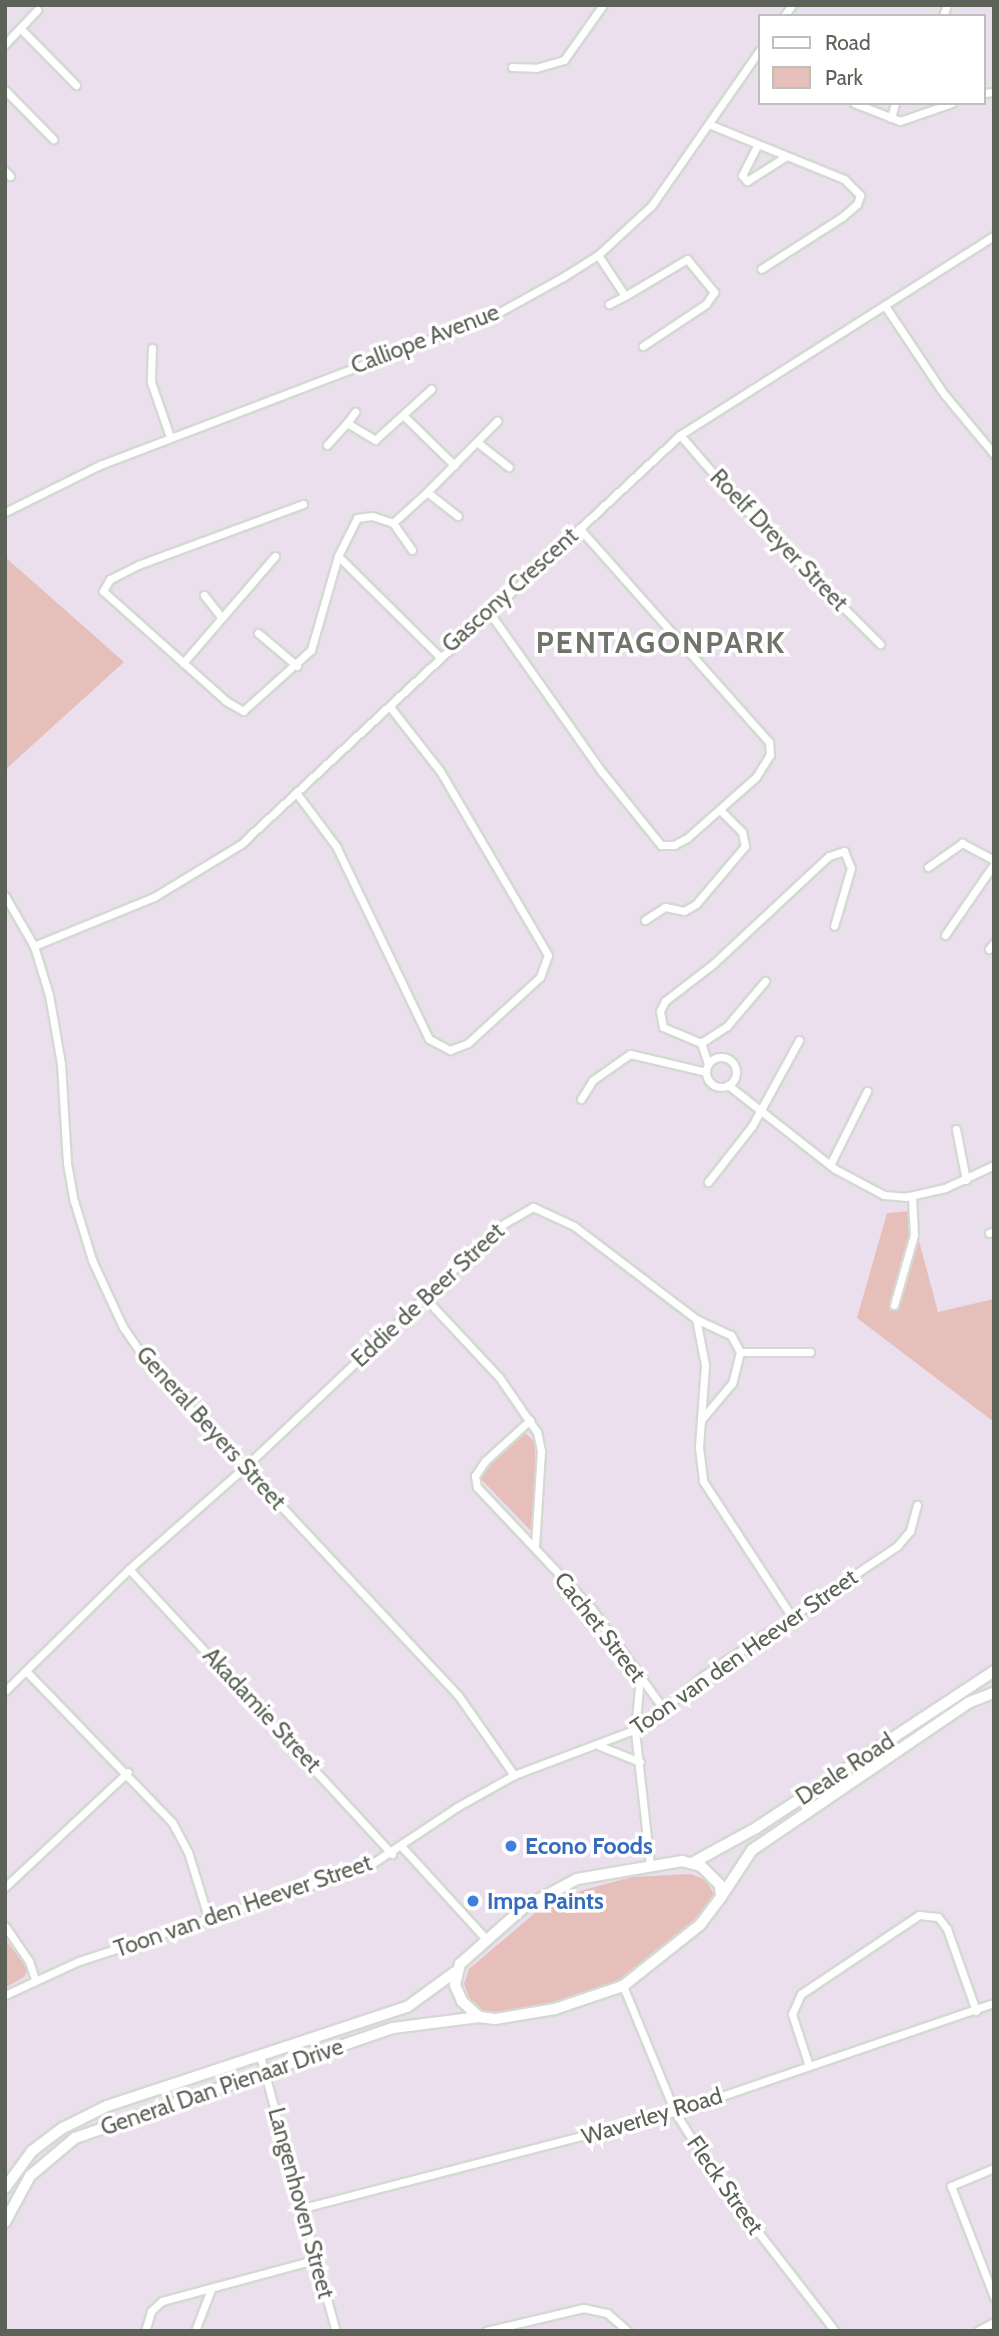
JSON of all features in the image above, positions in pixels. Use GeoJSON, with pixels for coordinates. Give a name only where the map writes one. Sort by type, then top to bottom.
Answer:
{"type":"FeatureCollection","features":[{"type":"Feature","properties":{"kind":"street"},"geometry":{"type":"LineString","coordinates":[[512,67],[536,68],[564,60],[603,5]]}},
{"type":"Feature","properties":{"kind":"street"},"geometry":{"type":"LineString","coordinates":[[5,44],[37,10]]}},
{"type":"Feature","properties":{"kind":"street"},"geometry":{"type":"LineString","coordinates":[[20,28],[76,85]]}},
{"type":"Feature","properties":{"kind":"street","name":"Calliope Avenue"},"geometry":{"type":"LineString","coordinates":[[5,512],[100,465],[496,314],[598,255],[652,205],[711,125],[758,53]]}},
{"type":"Feature","properties":{"kind":"street"},"geometry":{"type":"LineString","coordinates":[[5,90],[53,139]]}},
{"type":"Feature","properties":{"kind":"street"},"geometry":{"type":"LineString","coordinates":[[859,105],[891,118],[912,119],[947,105]]}},
{"type":"Feature","properties":{"kind":"street"},"geometry":{"type":"LineString","coordinates":[[891,118],[894,105]]}},
{"type":"Feature","properties":{"kind":"street"},"geometry":{"type":"LineString","coordinates":[[711,125],[851,183],[859,200],[842,217],[761,268]]}},
{"type":"Feature","properties":{"kind":"street"},"geometry":{"type":"LineString","coordinates":[[757,146],[743,175],[747,181],[785,157]]}},
{"type":"Feature","properties":{"kind":"street","name":"Gascony Crescent"},"geometry":{"type":"LineString","coordinates":[[34,946],[117,914],[185,882],[241,844],[390,707],[439,656],[680,435],[993,237]]}},
{"type":"Feature","properties":{"kind":"street"},"geometry":{"type":"LineString","coordinates":[[598,255],[625,296]]}},
{"type":"Feature","properties":{"kind":"street"},"geometry":{"type":"LineString","coordinates":[[609,304],[687,259],[714,292],[709,301],[643,346]]}},
{"type":"Feature","properties":{"kind":"street"},"geometry":{"type":"LineString","coordinates":[[885,306],[944,394],[994,454]]}},
{"type":"Feature","properties":{"kind":"street"},"geometry":{"type":"LineString","coordinates":[[152,348],[150,382],[170,437]]}},
{"type":"Feature","properties":{"kind":"street"},"geometry":{"type":"LineString","coordinates":[[347,423],[375,440],[405,417],[431,389]]}},
{"type":"Feature","properties":{"kind":"street"},"geometry":{"type":"LineString","coordinates":[[327,445],[355,412]]}},
{"type":"Feature","properties":{"kind":"street"},"geometry":{"type":"LineString","coordinates":[[405,417],[454,465]]}},
{"type":"Feature","properties":{"kind":"street"},"geometry":{"type":"LineString","coordinates":[[393,523],[478,443],[497,421]]}},
{"type":"Feature","properties":{"kind":"street","name":"Roelf Dreyer Street"},"geometry":{"type":"LineString","coordinates":[[680,435],[738,502],[880,644]]}},
{"type":"Feature","properties":{"kind":"street"},"geometry":{"type":"LineString","coordinates":[[478,443],[509,467]]}},
{"type":"Feature","properties":{"kind":"street"},"geometry":{"type":"LineString","coordinates":[[427,492],[458,516]]}},
{"type":"Feature","properties":{"kind":"street"},"geometry":{"type":"LineString","coordinates":[[303,504],[138,565],[104,585],[107,595],[183,663],[243,710],[297,666],[317,640],[338,556],[357,518],[372,516],[393,523],[412,550]]}},
{"type":"Feature","properties":{"kind":"street"},"geometry":{"type":"LineString","coordinates":[[489,612],[655,842],[674,845],[720,810],[765,765],[769,742],[579,528]]}},
{"type":"Feature","properties":{"kind":"street"},"geometry":{"type":"LineString","coordinates":[[183,663],[275,556]]}},
{"type":"Feature","properties":{"kind":"street"},"geometry":{"type":"LineString","coordinates":[[338,556],[439,656]]}},
{"type":"Feature","properties":{"kind":"street"},"geometry":{"type":"LineString","coordinates":[[204,595],[220,617]]}},
{"type":"Feature","properties":{"kind":"street"},"geometry":{"type":"LineString","coordinates":[[258,633],[297,666]]}},
{"type":"Feature","properties":{"kind":"street"},"geometry":{"type":"LineString","coordinates":[[297,794],[340,855],[429,1039],[450,1050],[468,1043],[540,977],[548,955],[440,771],[390,707]]}},
{"type":"Feature","properties":{"kind":"street"},"geometry":{"type":"LineString","coordinates":[[645,920],[665,907],[684,911],[696,904],[745,846],[743,832],[720,810]]}},
{"type":"Feature","properties":{"kind":"street"},"geometry":{"type":"LineString","coordinates":[[928,867],[962,843],[993,858],[945,935]]}},
{"type":"Feature","properties":{"kind":"street"},"geometry":{"type":"LineString","coordinates":[[701,1044],[663,1027],[660,1012],[665,1001],[713,964],[829,856],[844,851],[851,868],[834,926]]}},
{"type":"Feature","properties":{"kind":"street","name":"General Beyers Street"},"geometry":{"type":"LineString","coordinates":[[5,896],[34,946],[57,1031],[67,1164],[92,1260],[123,1327],[150,1366],[458,1695],[514,1775]]}},
{"type":"Feature","properties":{"kind":"street"},"geometry":{"type":"LineString","coordinates":[[701,1044],[727,1026],[765,981]]}},
{"type":"Feature","properties":{"kind":"street"},"geometry":{"type":"LineString","coordinates":[[708,1182],[760,1111],[799,1040]]}},
{"type":"Feature","properties":{"kind":"street"},"geometry":{"type":"LineString","coordinates":[[701,1044],[706,1068],[716,1087],[728,1085],[830,1165],[884,1195],[912,1196],[966,1180],[994,1165]]}},
{"type":"Feature","properties":{"kind":"street"},"geometry":{"type":"LineString","coordinates":[[581,1098],[593,1080],[630,1054],[706,1068]]}},
{"type":"Feature","properties":{"kind":"street"},"geometry":{"type":"LineString","coordinates":[[706,1068],[719,1057],[730,1060],[736,1070],[728,1085]]}},
{"type":"Feature","properties":{"kind":"street"},"geometry":{"type":"LineString","coordinates":[[830,1165],[867,1091]]}},
{"type":"Feature","properties":{"kind":"street"},"geometry":{"type":"LineString","coordinates":[[956,1129],[966,1180]]}},
{"type":"Feature","properties":{"kind":"street"},"geometry":{"type":"LineString","coordinates":[[894,1306],[914,1236],[912,1196]]}},
{"type":"Feature","properties":{"kind":"street","name":"Eddie de Beer Street"},"geometry":{"type":"LineString","coordinates":[[5,1691],[130,1569],[246,1466],[500,1226],[533,1207],[574,1226],[696,1319]]}},
{"type":"Feature","properties":{"kind":"street"},"geometry":{"type":"LineString","coordinates":[[425,1298],[499,1377],[530,1420],[541,1451],[535,1547]]}},
{"type":"Feature","properties":{"kind":"street"},"geometry":{"type":"LineString","coordinates":[[696,1319],[730,1335],[740,1352],[732,1383],[701,1419]]}},
{"type":"Feature","properties":{"kind":"street"},"geometry":{"type":"LineString","coordinates":[[696,1319],[705,1365],[700,1466],[708,1492],[792,1617]]}},
{"type":"Feature","properties":{"kind":"street"},"geometry":{"type":"LineString","coordinates":[[740,1352],[810,1352]]}},
{"type":"Feature","properties":{"kind":"street","name":"Cachet Street"},"geometry":{"type":"LineString","coordinates":[[530,1420],[485,1461],[475,1481],[592,1609],[663,1708]]}},
{"type":"Feature","properties":{"kind":"street","name":"Toon van den Heever Street"},"geometry":{"type":"LineString","coordinates":[[5,1995],[79,1961],[367,1867],[392,1854],[457,1807],[514,1775],[600,1746],[635,1731],[703,1676],[897,1546],[910,1531],[917,1505]]}},
{"type":"Feature","properties":{"kind":"street","name":"Akadamie Street"},"geometry":{"type":"LineString","coordinates":[[130,1569],[392,1854]]}},
{"type":"Feature","properties":{"kind":"street"},"geometry":{"type":"LineString","coordinates":[[26,1671],[128,1772],[182,1838],[209,1920]]}},
{"type":"Feature","properties":{"kind":"street","name":"Deale Road"},"geometry":{"type":"LineString","coordinates":[[562,1886],[650,1864],[694,1862],[756,1828],[994,1671]]}},
{"type":"Feature","properties":{"kind":"street"},"geometry":{"type":"LineString","coordinates":[[640,1676],[635,1731],[650,1864]]}},
{"type":"Feature","properties":{"kind":"street","name":"Deale Road"},"geometry":{"type":"LineString","coordinates":[[623,1986],[701,1924],[752,1850],[970,1702],[994,1693]]}},
{"type":"Feature","properties":{"kind":"street"},"geometry":{"type":"LineString","coordinates":[[600,1746],[640,1762]]}},
{"type":"Feature","properties":{"kind":"street"},"geometry":{"type":"LineString","coordinates":[[5,1887],[128,1772]]}},
{"type":"Feature","properties":{"kind":"street"},"geometry":{"type":"LineString","coordinates":[[402,1847],[485,1937]]}},
{"type":"Feature","properties":{"kind":"street"},"geometry":{"type":"LineString","coordinates":[[694,1862],[720,1885],[721,1897]]}},
{"type":"Feature","properties":{"kind":"street","name":"General Dan Pienaar Drive"},"geometry":{"type":"LineString","coordinates":[[5,2188],[32,2151],[63,2128],[107,2106],[407,2007],[455,1972],[485,1937],[523,1908],[562,1886]]}},
{"type":"Feature","properties":{"kind":"street"},"geometry":{"type":"LineString","coordinates":[[809,2066],[792,2014],[800,1994],[919,1915],[933,1915],[947,1929],[976,2011]]}},
{"type":"Feature","properties":{"kind":"street"},"geometry":{"type":"LineString","coordinates":[[5,1926],[29,1961],[35,1980]]}},
{"type":"Feature","properties":{"kind":"street"},"geometry":{"type":"LineString","coordinates":[[455,1972],[462,2001],[479,2017]]}},
{"type":"Feature","properties":{"kind":"street","name":"General Dan Pienaar Drive"},"geometry":{"type":"LineString","coordinates":[[5,2222],[20,2189],[39,2165],[75,2138],[112,2123],[267,2075],[393,2028],[479,2017],[495,2019],[555,2008],[623,1986]]}},
{"type":"Feature","properties":{"kind":"street","name":"Fleck Street"},"geometry":{"type":"LineString","coordinates":[[623,1986],[675,2112],[717,2179],[835,2331]]}},
{"type":"Feature","properties":{"kind":"street","name":"Waverley Road"},"geometry":{"type":"LineString","coordinates":[[303,2208],[675,2112],[994,2003]]}},
{"type":"Feature","properties":{"kind":"street","name":"Langenhoven Street"},"geometry":{"type":"LineString","coordinates":[[260,2056],[303,2208],[314,2260],[336,2331]]}},
{"type":"Feature","properties":{"kind":"street"},"geometry":{"type":"LineString","coordinates":[[107,2106],[112,2123]]}},
{"type":"Feature","properties":{"kind":"street"},"geometry":{"type":"LineString","coordinates":[[994,2168],[951,2186],[994,2297]]}},
{"type":"Feature","properties":{"kind":"street"},"geometry":{"type":"LineString","coordinates":[[145,2331],[155,2305],[314,2260]]}},
{"type":"Feature","properties":{"kind":"street"},"geometry":{"type":"LineString","coordinates":[[195,2331],[211,2289]]}},
{"type":"Feature","properties":{"kind":"street"},"geometry":{"type":"LineString","coordinates":[[486,2331],[589,2308],[615,2318],[628,2331]]}},
{"type":"Feature","properties":{"kind":"street"},"geometry":{"type":"LineString","coordinates":[[977,2331],[994,2322]]}},
{"type":"Feature","properties":{"kind":"green space"},"geometry":{"type":"Polygon","coordinates":[[[5,557],[124,662],[5,770],[5,557]]]}},
{"type":"Feature","properties":{"kind":"green space"},"geometry":{"type":"Polygon","coordinates":[[[911,1211],[938,1312],[994,1299],[994,1422],[857,1318],[887,1213],[911,1211]]]}},
{"type":"Feature","properties":{"kind":"green space"},"geometry":{"type":"Polygon","coordinates":[[[525,1433],[535,1442],[535,1527],[530,1530],[480,1478],[484,1470],[525,1433]]]}},
{"type":"Feature","properties":{"kind":"green space"},"geometry":{"type":"Polygon","coordinates":[[[691,1874],[706,1880],[715,1896],[709,1915],[645,1968],[603,1992],[500,2016],[482,2013],[470,1999],[464,1984],[469,1969],[535,1913],[583,1890],[632,1877],[691,1874]]]}},
{"type":"Feature","properties":{"kind":"green space"},"geometry":{"type":"Polygon","coordinates":[[[5,1939],[28,1969],[24,1977],[5,1988],[5,1939]]]}},
{"type":"Feature","properties":{"kind":"place","name":"Econo Foods"},"geometry":{"type":"Point","coordinates":[511,1846]}},
{"type":"Feature","properties":{"kind":"place","name":"Impa Paints"},"geometry":{"type":"Point","coordinates":[473,1901]}},
{"type":"Feature","properties":{"kind":"district","name":"PENTAGONPARK"},"geometry":{"type":"Point","coordinates":[661,643]}}]}
